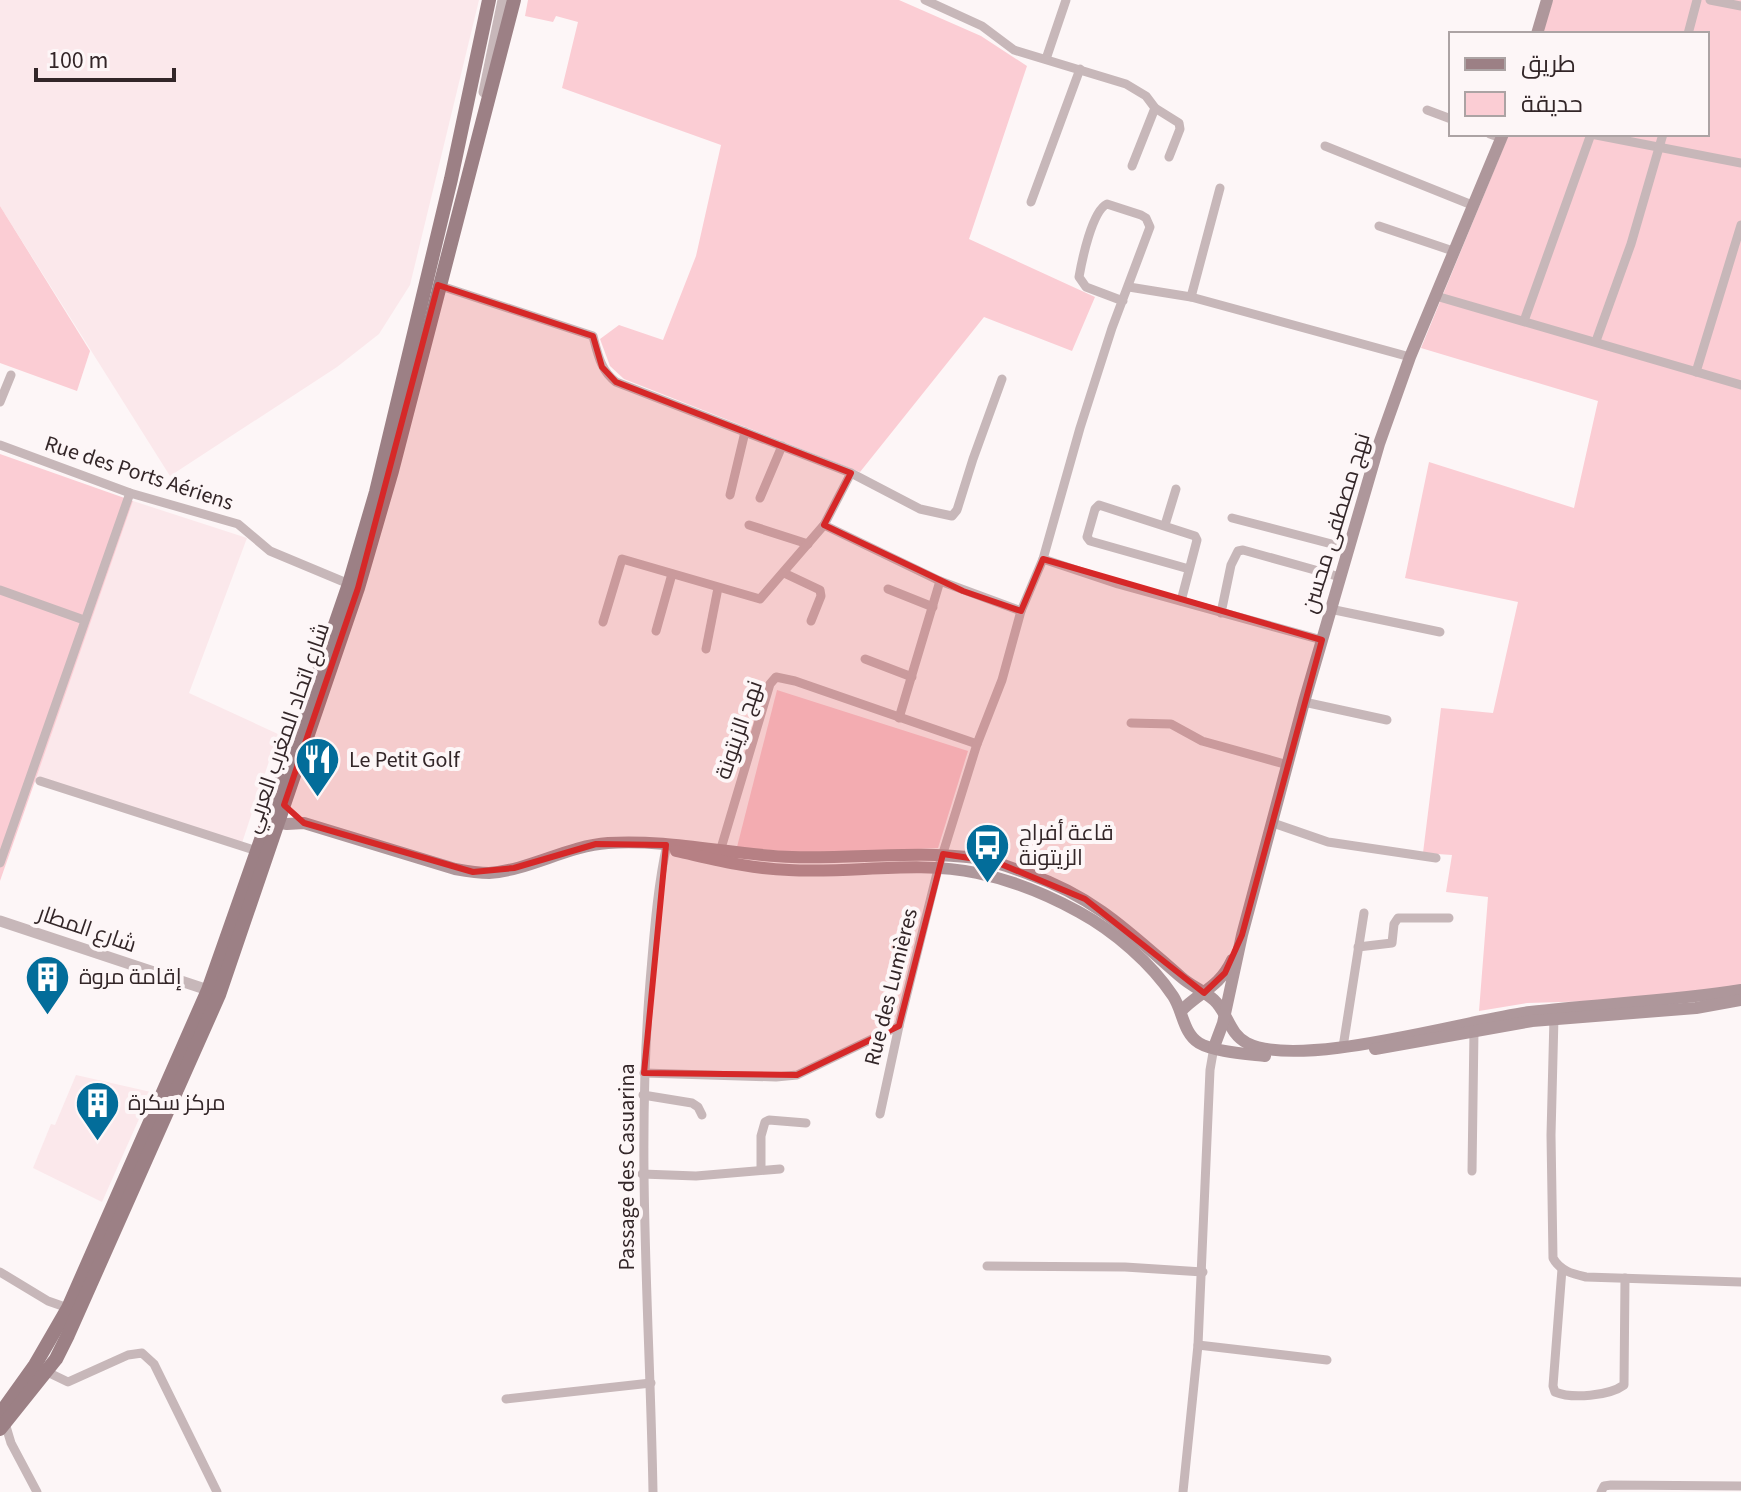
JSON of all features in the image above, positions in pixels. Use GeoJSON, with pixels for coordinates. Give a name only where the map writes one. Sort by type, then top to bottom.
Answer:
{"type":"FeatureCollection","features":[{"type":"Feature","properties":{"kind":"main road","name":"شارع اتحاد المغرب العربي"},"geometry":{"type":"LineString","coordinates":[[40,1369],[56,1359],[68,1335],[219,995],[349,584],[382,467],[451,179],[489,0]]}},
{"type":"Feature","properties":{"kind":"main road","name":"شارع اتحاد المغرب العربي"},"geometry":{"type":"LineString","coordinates":[[278,803],[366,563],[514,0]]}},
{"type":"Feature","properties":{"kind":"main road"},"geometry":{"type":"LineString","coordinates":[[1537,32],[1545,1]]}},
{"type":"Feature","properties":{"kind":"main road","name":"نهج مصطفى محسن"},"geometry":{"type":"LineString","coordinates":[[1214,1047],[1304,702],[1379,444],[1498,136]]}},
{"type":"Feature","properties":{"kind":"main road"},"geometry":{"type":"LineString","coordinates":[[278,803],[304,823]]}},
{"type":"Feature","properties":{"kind":"main road","name":"شارع اتحاد المغرب العربي"},"geometry":{"type":"LineString","coordinates":[[2,1422],[40,1369],[68,1308],[208,990],[257,851],[272,822]]}},
{"type":"Feature","properties":{"kind":"main road"},"geometry":{"type":"LineString","coordinates":[[272,822],[304,823],[473,872],[489,873],[514,868],[596,844],[662,846],[788,870],[938,869],[977,873],[1050,898],[1079,912],[1139,957],[1163,982],[1181,1011],[1185,1025],[1199,1043],[1275,1057],[1400,1046],[1554,1014],[1741,990]]}},
{"type":"Feature","properties":{"kind":"main road"},"geometry":{"type":"LineString","coordinates":[[719,856],[943,854],[996,862],[1057,884],[1085,899],[1121,924],[1218,1004],[1239,1038],[1276,1050],[1343,1047],[1486,1019],[1696,1008],[1741,1000]]}},
{"type":"Feature","properties":{"kind":"main road","name":"نهج مصطفى محسن"},"geometry":{"type":"LineString","coordinates":[[1204,993],[1225,973],[1242,935]]}},
{"type":"Feature","properties":{"kind":"main road"},"geometry":{"type":"LineString","coordinates":[[1181,1011],[1204,993]]}},
{"type":"Feature","properties":{"kind":"street"},"geometry":{"type":"LineString","coordinates":[[465,183],[503,0]]}},
{"type":"Feature","properties":{"kind":"street"},"geometry":{"type":"LineString","coordinates":[[925,0],[982,26],[1014,50],[1138,90],[1153,102],[1155,108],[1180,125],[1169,157]]}},
{"type":"Feature","properties":{"kind":"street"},"geometry":{"type":"LineString","coordinates":[[1046,59],[1066,0]]}},
{"type":"Feature","properties":{"kind":"street"},"geometry":{"type":"LineString","coordinates":[[1689,32],[1697,0]]}},
{"type":"Feature","properties":{"kind":"street"},"geometry":{"type":"LineString","coordinates":[[1710,0],[1741,6]]}},
{"type":"Feature","properties":{"kind":"street"},"geometry":{"type":"LineString","coordinates":[[1031,202],[1080,69]]}},
{"type":"Feature","properties":{"kind":"street"},"geometry":{"type":"LineString","coordinates":[[1132,166],[1155,108]]}},
{"type":"Feature","properties":{"kind":"street"},"geometry":{"type":"LineString","coordinates":[[1427,110],[1449,118]]}},
{"type":"Feature","properties":{"kind":"street"},"geometry":{"type":"LineString","coordinates":[[1524,321],[1590,136]]}},
{"type":"Feature","properties":{"kind":"street"},"geometry":{"type":"LineString","coordinates":[[1601,136],[1741,163]]}},
{"type":"Feature","properties":{"kind":"street"},"geometry":{"type":"LineString","coordinates":[[1596,341],[1631,244],[1662,136]]}},
{"type":"Feature","properties":{"kind":"street"},"geometry":{"type":"LineString","coordinates":[[1325,146],[1472,205]]}},
{"type":"Feature","properties":{"kind":"street"},"geometry":{"type":"LineString","coordinates":[[1191,297],[1220,188]]}},
{"type":"Feature","properties":{"kind":"street","name":"Rue des Lumières"},"geometry":{"type":"LineString","coordinates":[[880,1114],[938,869],[977,744],[1002,680],[1021,611],[1043,559],[1080,428],[1150,227],[1141,215],[1107,204],[1102,206],[1095,219],[1079,277],[1086,287],[1123,301]]}},
{"type":"Feature","properties":{"kind":"street"},"geometry":{"type":"LineString","coordinates":[[1696,372],[1736,262],[1741,225]]}},
{"type":"Feature","properties":{"kind":"street"},"geometry":{"type":"LineString","coordinates":[[1379,226],[1453,251]]}},
{"type":"Feature","properties":{"kind":"street"},"geometry":{"type":"LineString","coordinates":[[438,285],[593,336],[602,367],[607,376],[616,382],[851,473],[920,509],[942,515],[954,515],[1002,379]]}},
{"type":"Feature","properties":{"kind":"street"},"geometry":{"type":"LineString","coordinates":[[1129,287],[1191,297],[1410,357]]}},
{"type":"Feature","properties":{"kind":"street"},"geometry":{"type":"LineString","coordinates":[[1436,296],[1741,385]]}},
{"type":"Feature","properties":{"kind":"street"},"geometry":{"type":"LineString","coordinates":[[0,402],[11,375]]}},
{"type":"Feature","properties":{"kind":"street"},"geometry":{"type":"LineString","coordinates":[[730,495],[745,432]]}},
{"type":"Feature","properties":{"kind":"street","name":"Rue des Ports Aériens"},"geometry":{"type":"LineString","coordinates":[[0,445],[130,493],[238,524],[270,551],[349,584]]}},
{"type":"Feature","properties":{"kind":"street"},"geometry":{"type":"LineString","coordinates":[[760,498],[782,446]]}},
{"type":"Feature","properties":{"kind":"street"},"geometry":{"type":"LineString","coordinates":[[603,622],[622,559],[760,599],[824,525],[851,473]]}},
{"type":"Feature","properties":{"kind":"street"},"geometry":{"type":"LineString","coordinates":[[1165,525],[1176,489]]}},
{"type":"Feature","properties":{"kind":"street"},"geometry":{"type":"LineString","coordinates":[[0,863],[130,493]]}},
{"type":"Feature","properties":{"kind":"street"},"geometry":{"type":"LineString","coordinates":[[1181,601],[1189,569],[1195,536],[1099,505],[1095,509],[1087,537],[1090,541],[1189,569]]}},
{"type":"Feature","properties":{"kind":"street"},"geometry":{"type":"LineString","coordinates":[[1232,518],[1347,548]]}},
{"type":"Feature","properties":{"kind":"street"},"geometry":{"type":"LineString","coordinates":[[749,525],[808,544]]}},
{"type":"Feature","properties":{"kind":"street"},"geometry":{"type":"LineString","coordinates":[[824,525],[940,581],[1021,611]]}},
{"type":"Feature","properties":{"kind":"street"},"geometry":{"type":"LineString","coordinates":[[1221,613],[1231,565],[1238,551],[1340,577]]}},
{"type":"Feature","properties":{"kind":"street"},"geometry":{"type":"LineString","coordinates":[[1043,559],[1322,640]]}},
{"type":"Feature","properties":{"kind":"street"},"geometry":{"type":"LineString","coordinates":[[784,573],[820,590],[820,599],[811,621]]}},
{"type":"Feature","properties":{"kind":"street"},"geometry":{"type":"LineString","coordinates":[[656,631],[672,574]]}},
{"type":"Feature","properties":{"kind":"street"},"geometry":{"type":"LineString","coordinates":[[899,718],[940,581]]}},
{"type":"Feature","properties":{"kind":"street"},"geometry":{"type":"LineString","coordinates":[[706,649],[718,588]]}},
{"type":"Feature","properties":{"kind":"street"},"geometry":{"type":"LineString","coordinates":[[888,589],[933,607]]}},
{"type":"Feature","properties":{"kind":"street"},"geometry":{"type":"LineString","coordinates":[[0,590],[84,620]]}},
{"type":"Feature","properties":{"kind":"street"},"geometry":{"type":"LineString","coordinates":[[1330,609],[1440,632]]}},
{"type":"Feature","properties":{"kind":"street"},"geometry":{"type":"LineString","coordinates":[[865,659],[912,677]]}},
{"type":"Feature","properties":{"kind":"street","name":"نهج الزيتونة"},"geometry":{"type":"LineString","coordinates":[[719,856],[773,679],[785,678],[977,744]]}},
{"type":"Feature","properties":{"kind":"street"},"geometry":{"type":"LineString","coordinates":[[1304,702],[1387,720]]}},
{"type":"Feature","properties":{"kind":"street"},"geometry":{"type":"LineString","coordinates":[[1131,723],[1171,724],[1202,741],[1288,765]]}},
{"type":"Feature","properties":{"kind":"street"},"geometry":{"type":"LineString","coordinates":[[40,781],[257,851]]}},
{"type":"Feature","properties":{"kind":"street"},"geometry":{"type":"LineString","coordinates":[[1273,823],[1328,842],[1436,858]]}},
{"type":"Feature","properties":{"kind":"street","name":"Passage des Casuarina"},"geometry":{"type":"LineString","coordinates":[[650,1492],[643,1095],[662,846]]}},
{"type":"Feature","properties":{"kind":"street"},"geometry":{"type":"LineString","coordinates":[[1343,1047],[1364,913]]}},
{"type":"Feature","properties":{"kind":"street"},"geometry":{"type":"LineString","coordinates":[[1358,947],[1392,943],[1394,924],[1398,918],[1449,918]]}},
{"type":"Feature","properties":{"kind":"street","name":"شارع المطار"},"geometry":{"type":"LineString","coordinates":[[0,921],[208,990]]}},
{"type":"Feature","properties":{"kind":"street"},"geometry":{"type":"LineString","coordinates":[[1554,1014],[1553,1258],[1562,1269],[1586,1277],[1741,1282]]}},
{"type":"Feature","properties":{"kind":"street"},"geometry":{"type":"LineString","coordinates":[[644,1073],[797,1075],[899,1026]]}},
{"type":"Feature","properties":{"kind":"street"},"geometry":{"type":"LineString","coordinates":[[1472,1171],[1474,1030]]}},
{"type":"Feature","properties":{"kind":"street"},"geometry":{"type":"LineString","coordinates":[[1183,1492],[1198,1345],[1210,1070],[1214,1047]]}},
{"type":"Feature","properties":{"kind":"street"},"geometry":{"type":"LineString","coordinates":[[643,1095],[692,1103],[702,1115]]}},
{"type":"Feature","properties":{"kind":"street"},"geometry":{"type":"LineString","coordinates":[[761,1170],[761,1136],[765,1122],[806,1123]]}},
{"type":"Feature","properties":{"kind":"street"},"geometry":{"type":"LineString","coordinates":[[642,1174],[696,1176],[780,1169]]}},
{"type":"Feature","properties":{"kind":"street"},"geometry":{"type":"LineString","coordinates":[[987,1266],[1125,1267],[1203,1272]]}},
{"type":"Feature","properties":{"kind":"street"},"geometry":{"type":"LineString","coordinates":[[1562,1269],[1553,1386],[1555,1392],[1563,1395],[1613,1392],[1624,1385],[1625,1278]]}},
{"type":"Feature","properties":{"kind":"street"},"geometry":{"type":"LineString","coordinates":[[0,1272],[38,1296],[68,1308]]}},
{"type":"Feature","properties":{"kind":"street"},"geometry":{"type":"LineString","coordinates":[[1198,1345],[1327,1360]]}},
{"type":"Feature","properties":{"kind":"street"},"geometry":{"type":"LineString","coordinates":[[40,1369],[68,1382],[128,1355],[142,1353],[154,1364],[217,1492]]}},
{"type":"Feature","properties":{"kind":"street"},"geometry":{"type":"LineString","coordinates":[[506,1399],[649,1383]]}},
{"type":"Feature","properties":{"kind":"street"},"geometry":{"type":"LineString","coordinates":[[2,1422],[37,1492]]}},
{"type":"Feature","properties":{"kind":"street"},"geometry":{"type":"LineString","coordinates":[[1601,1492],[1604,1486],[1611,1485],[1741,1486]]}},
{"type":"Feature","properties":{"kind":"highlighted area"},"geometry":{"type":"Polygon","coordinates":[[[438,285],[593,336],[602,367],[616,382],[851,473],[824,525],[963,591],[1021,611],[1043,559],[1322,640],[1242,935],[1225,973],[1204,993],[1085,899],[996,862],[943,854],[899,1026],[797,1075],[644,1073],[666,845],[596,844],[514,868],[473,872],[304,823],[284,805],[358,588],[438,285]]]}},
{"type":"Feature","properties":{"kind":"shaded area"},"geometry":{"type":"Polygon","coordinates":[[[0,0],[479,0],[410,285],[379,334],[337,367],[170,476],[0,206],[0,0]]]}},
{"type":"Feature","properties":{"kind":"shaded area"},"geometry":{"type":"Polygon","coordinates":[[[133,501],[247,538],[189,693],[278,734],[241,846],[34,782],[133,501]]]}},
{"type":"Feature","properties":{"kind":"shaded area"},"geometry":{"type":"Polygon","coordinates":[[[76,1075],[151,1092],[102,1202],[33,1168],[76,1075]]]}},
{"type":"Feature","properties":{"kind":"green space"},"geometry":{"type":"Polygon","coordinates":[[[528,0],[899,0],[981,36],[1027,66],[969,239],[1095,297],[1072,351],[984,317],[860,472],[624,379],[610,366],[600,339],[619,325],[663,340],[696,256],[721,145],[562,88],[578,22],[556,16],[553,22],[525,16],[528,0]]]}},
{"type":"Feature","properties":{"kind":"green space"},"geometry":{"type":"Polygon","coordinates":[[[1553,0],[1741,0],[1741,986],[1630,1000],[1527,1003],[1479,1011],[1488,897],[1446,892],[1452,855],[1423,853],[1441,708],[1493,713],[1518,602],[1405,578],[1429,462],[1574,508],[1598,401],[1421,348],[1508,136],[1709,136],[1709,32],[1543,32],[1553,0]]]}},
{"type":"Feature","properties":{"kind":"green space"},"geometry":{"type":"Polygon","coordinates":[[[0,206],[90,351],[77,391],[0,363],[0,206]]]}},
{"type":"Feature","properties":{"kind":"green space"},"geometry":{"type":"Polygon","coordinates":[[[0,454],[133,501],[0,881],[0,454]]]}},
{"type":"Feature","properties":{"kind":"green space"},"geometry":{"type":"Polygon","coordinates":[[[777,690],[968,751],[938,848],[811,854],[737,847],[777,690]]]}},
{"type":"Feature","properties":{"kind":"place","name":"Le Petit Golf"},"geometry":{"type":"Point","coordinates":[318,799]}},
{"type":"Feature","properties":{"kind":"place","name":"قاعة أفراح الزيتونة"},"geometry":{"type":"Point","coordinates":[988,885]}},
{"type":"Feature","properties":{"kind":"place","name":"إقامة مروة"},"geometry":{"type":"Point","coordinates":[48,1016]}},
{"type":"Feature","properties":{"kind":"place","name":"مركز سكرة"},"geometry":{"type":"Point","coordinates":[97,1142]}}]}
